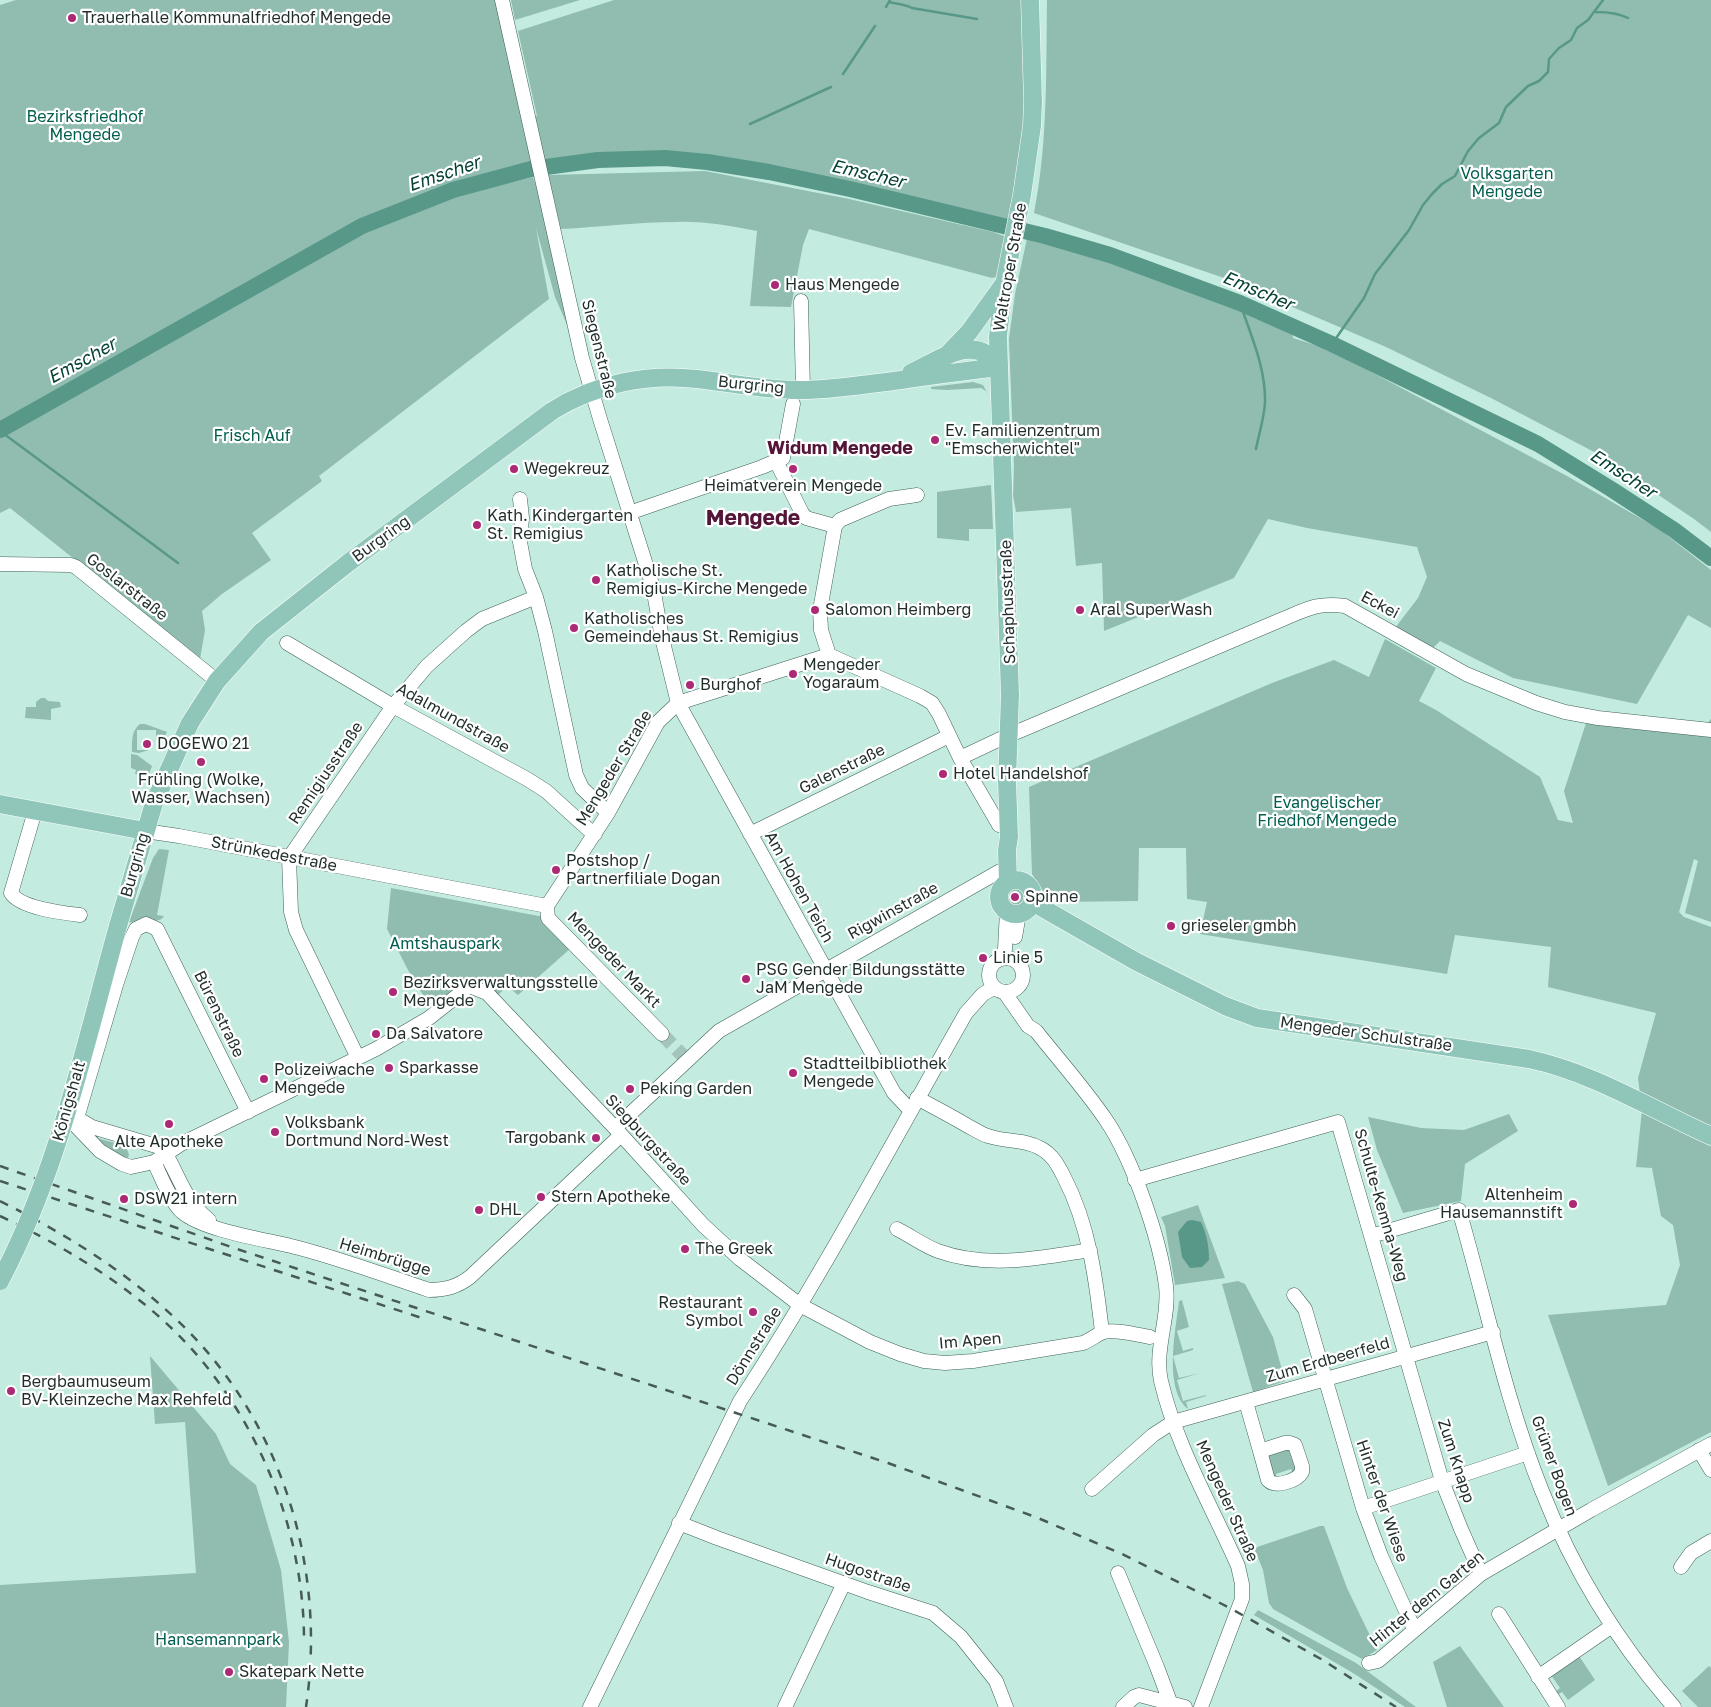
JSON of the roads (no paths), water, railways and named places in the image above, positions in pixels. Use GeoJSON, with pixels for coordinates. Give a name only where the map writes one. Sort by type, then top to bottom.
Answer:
{"type":"FeatureCollection","features":[{"type":"Feature","properties":{"kind":"main road","name":"Waltroper Straße"},"geometry":{"type":"LineString","coordinates":[[998,368],[998,336],[1004,284],[1021,203],[1032,126],[1030,0]]}},
{"type":"Feature","properties":{"kind":"main road"},"geometry":{"type":"LineString","coordinates":[[946,356],[969,332],[1004,284]]}},
{"type":"Feature","properties":{"kind":"main road"},"geometry":{"type":"LineString","coordinates":[[798,397],[835,389],[897,380],[998,368],[990,356],[977,350],[963,350],[946,356],[897,380]]}},
{"type":"Feature","properties":{"kind":"main road","name":"Schaphusstraße"},"geometry":{"type":"LineString","coordinates":[[998,368],[1008,578],[1010,695],[1004,831],[1007,844],[1009,878]]}},
{"type":"Feature","properties":{"kind":"main road","name":"Burgring"},"geometry":{"type":"LineString","coordinates":[[120,921],[145,831],[163,782],[190,724],[217,681],[261,632],[348,563],[552,411],[592,390],[610,385],[667,377],[798,397]]}},
{"type":"Feature","properties":{"kind":"main road","name":"Strünkedestraße"},"geometry":{"type":"LineString","coordinates":[[0,804],[145,831]]}},
{"type":"Feature","properties":{"kind":"main road"},"geometry":{"type":"LineString","coordinates":[[1009,878],[1023,881],[1030,888],[1033,897],[1019,909],[1002,907],[998,897],[1001,888],[1009,878]]}},
{"type":"Feature","properties":{"kind":"main road","name":"Mengeder Schulstraße"},"geometry":{"type":"LineString","coordinates":[[1019,909],[1137,962],[1241,1013],[1276,1021],[1529,1059],[1551,1064],[1590,1079],[1711,1136]]}},
{"type":"Feature","properties":{"kind":"main road","name":"Königshalt"},"geometry":{"type":"LineString","coordinates":[[0,1280],[26,1229],[47,1175],[120,921]]}},
{"type":"Feature","properties":{"kind":"street","name":"Siegenstraße"},"geometry":{"type":"LineString","coordinates":[[502,0],[582,358],[657,602],[662,638],[678,703]]}},
{"type":"Feature","properties":{"kind":"street"},"geometry":{"type":"LineString","coordinates":[[801,301],[798,397],[780,460],[802,513],[806,518],[836,526]]}},
{"type":"Feature","properties":{"kind":"street"},"geometry":{"type":"LineString","coordinates":[[629,513],[780,460]]}},
{"type":"Feature","properties":{"kind":"street"},"geometry":{"type":"LineString","coordinates":[[917,495],[889,499],[840,520],[836,526],[820,610],[821,630],[829,655],[932,703],[960,758],[1004,831]]}},
{"type":"Feature","properties":{"kind":"street"},"geometry":{"type":"LineString","coordinates":[[520,499],[522,518],[520,542],[525,569],[536,597],[562,704],[576,775],[582,788],[608,813]]}},
{"type":"Feature","properties":{"kind":"street","name":"Goslarstraße"},"geometry":{"type":"LineString","coordinates":[[0,564],[71,565],[76,567],[217,681]]}},
{"type":"Feature","properties":{"kind":"street","name":"Remigiusstraße"},"geometry":{"type":"LineString","coordinates":[[289,858],[393,706],[427,666],[482,619],[536,597]]}},
{"type":"Feature","properties":{"kind":"street","name":"Eckei"},"geometry":{"type":"LineString","coordinates":[[1009,735],[1313,606],[1324,605],[1345,606],[1466,674],[1536,703],[1565,712],[1598,718],[1711,730]]}},
{"type":"Feature","properties":{"kind":"street","name":"Adalmundstraße"},"geometry":{"type":"LineString","coordinates":[[287,642],[393,706],[527,779],[546,791],[595,834]]}},
{"type":"Feature","properties":{"kind":"street","name":"Mengeder Straße"},"geometry":{"type":"LineString","coordinates":[[547,906],[608,813],[658,722],[678,703],[829,655]]}},
{"type":"Feature","properties":{"kind":"street","name":"Am Hohen Teich"},"geometry":{"type":"LineString","coordinates":[[678,703],[894,1093],[911,1111]]}},
{"type":"Feature","properties":{"kind":"street"},"geometry":{"type":"LineString","coordinates":[[960,758],[1009,735]]}},
{"type":"Feature","properties":{"kind":"street","name":"Galenstraße"},"geometry":{"type":"LineString","coordinates":[[750,834],[949,736]]}},
{"type":"Feature","properties":{"kind":"street"},"geometry":{"type":"LineString","coordinates":[[35,811],[11,893],[18,901],[58,912],[80,915]]}},
{"type":"Feature","properties":{"kind":"street","name":"Strünkedestraße"},"geometry":{"type":"LineString","coordinates":[[145,831],[547,906]]}},
{"type":"Feature","properties":{"kind":"street"},"geometry":{"type":"LineString","coordinates":[[89,1131],[100,1150],[113,1160],[131,1167],[154,1162],[165,1151],[358,1058],[296,930],[291,912],[289,858]]}},
{"type":"Feature","properties":{"kind":"street","name":"Rigwinstraße"},"geometry":{"type":"LineString","coordinates":[[618,1131],[718,1031],[826,970],[1009,878]]}},
{"type":"Feature","properties":{"kind":"street","name":"Mengeder Markt"},"geometry":{"type":"LineString","coordinates":[[547,906],[548,918],[662,1034]]}},
{"type":"Feature","properties":{"kind":"street"},"geometry":{"type":"LineString","coordinates":[[1001,986],[1022,980],[1022,971],[1017,963],[1007,960],[1005,949],[1019,909]]}},
{"type":"Feature","properties":{"kind":"street","name":"Bürenstraße"},"geometry":{"type":"LineString","coordinates":[[89,1131],[77,1118],[116,984],[132,937],[136,929],[146,924],[159,932],[248,1112]]}},
{"type":"Feature","properties":{"kind":"street","name":"Dönnstraße"},"geometry":{"type":"LineString","coordinates":[[590,1707],[740,1401],[800,1305],[911,1111],[966,1013],[966,1005],[970,998],[1001,986],[993,964],[1007,960]]}},
{"type":"Feature","properties":{"kind":"street","name":"Mengeder Straße"},"geometry":{"type":"LineString","coordinates":[[1001,986],[1034,1023],[1036,1031],[1107,1121],[1122,1148],[1153,1228],[1166,1288],[1160,1366],[1161,1379],[1173,1422],[1238,1566],[1242,1584],[1242,1599],[1201,1707]]}},
{"type":"Feature","properties":{"kind":"street","name":"Siegburgstraße"},"geometry":{"type":"LineString","coordinates":[[358,1058],[425,1020],[462,990],[472,987],[488,994],[618,1131],[713,1235],[740,1259],[800,1305]]}},
{"type":"Feature","properties":{"kind":"street"},"geometry":{"type":"LineString","coordinates":[[918,1098],[987,1136],[1027,1143],[1039,1147],[1048,1153],[1056,1163],[1068,1186],[1081,1218],[1097,1284],[1102,1332],[1114,1331],[1150,1337]]}},
{"type":"Feature","properties":{"kind":"street","name":"Schulte-Kemna-Weg"},"geometry":{"type":"LineString","coordinates":[[1135,1180],[1338,1122],[1406,1357]]}},
{"type":"Feature","properties":{"kind":"street"},"geometry":{"type":"LineString","coordinates":[[89,1131],[165,1151]]}},
{"type":"Feature","properties":{"kind":"street","name":"Heimbrügge"},"geometry":{"type":"LineString","coordinates":[[154,1162],[171,1197],[182,1212],[202,1223],[233,1233],[292,1246],[429,1290],[450,1289],[470,1277],[618,1131]]}},
{"type":"Feature","properties":{"kind":"street","name":"Heimbrügge"},"geometry":{"type":"LineString","coordinates":[[165,1151],[188,1198],[212,1222],[233,1233]]}},
{"type":"Feature","properties":{"kind":"street","name":"Grüner Bogen"},"geometry":{"type":"LineString","coordinates":[[1372,1236],[1459,1210],[1528,1453],[1558,1529],[1580,1573],[1612,1626],[1649,1678],[1674,1707]]}},
{"type":"Feature","properties":{"kind":"street"},"geometry":{"type":"LineString","coordinates":[[897,1229],[936,1250],[952,1256],[973,1260],[1024,1260],[1090,1250]]}},
{"type":"Feature","properties":{"kind":"street","name":"Hinter der Wiese"},"geometry":{"type":"LineString","coordinates":[[1294,1295],[1305,1309],[1324,1380],[1363,1508],[1380,1556],[1414,1629]]}},
{"type":"Feature","properties":{"kind":"street","name":"Im Apen"},"geometry":{"type":"LineString","coordinates":[[800,1305],[870,1342],[924,1361],[945,1363],[973,1361],[1083,1343],[1102,1332]]}},
{"type":"Feature","properties":{"kind":"street","name":"Zum Erdbeerfeld"},"geometry":{"type":"LineString","coordinates":[[1173,1422],[1493,1332]]}},
{"type":"Feature","properties":{"kind":"street","name":"Zum Knapp"},"geometry":{"type":"LineString","coordinates":[[1406,1357],[1442,1481],[1460,1529],[1481,1574]]}},
{"type":"Feature","properties":{"kind":"street"},"geometry":{"type":"LineString","coordinates":[[1246,1402],[1260,1451]]}},
{"type":"Feature","properties":{"kind":"street"},"geometry":{"type":"LineString","coordinates":[[1092,1489],[1153,1435],[1173,1422]]}},
{"type":"Feature","properties":{"kind":"street"},"geometry":{"type":"LineString","coordinates":[[1705,1447],[1711,1470]]}},
{"type":"Feature","properties":{"kind":"street","name":"Hinter dem Garten"},"geometry":{"type":"LineString","coordinates":[[1369,1663],[1378,1661],[1481,1574],[1705,1447]]}},
{"type":"Feature","properties":{"kind":"street"},"geometry":{"type":"LineString","coordinates":[[1363,1508],[1528,1453]]}},
{"type":"Feature","properties":{"kind":"street","name":"Hugostraße"},"geometry":{"type":"LineString","coordinates":[[679,1523],[933,1613],[961,1637],[996,1681],[1006,1707]]}},
{"type":"Feature","properties":{"kind":"street"},"geometry":{"type":"LineString","coordinates":[[1681,1567],[1692,1554],[1711,1541]]}},
{"type":"Feature","properties":{"kind":"street"},"geometry":{"type":"LineString","coordinates":[[1118,1573],[1158,1666],[1171,1705]]}},
{"type":"Feature","properties":{"kind":"street"},"geometry":{"type":"LineString","coordinates":[[785,1707],[844,1583]]}},
{"type":"Feature","properties":{"kind":"street"},"geometry":{"type":"LineString","coordinates":[[1499,1614],[1558,1707]]}},
{"type":"Feature","properties":{"kind":"street"},"geometry":{"type":"LineString","coordinates":[[1538,1677],[1612,1626]]}},
{"type":"Feature","properties":{"kind":"street"},"geometry":{"type":"LineString","coordinates":[[1123,1707],[1139,1695],[1171,1705],[1185,1707]]}},
{"type":"Feature","properties":{"kind":"waterway"},"geometry":{"type":"LineString","coordinates":[[886,7],[890,0]]}},
{"type":"Feature","properties":{"kind":"waterway"},"geometry":{"type":"LineString","coordinates":[[1332,344],[1364,298],[1375,274],[1409,230],[1423,205],[1442,184],[1455,176],[1468,151],[1479,138],[1499,123],[1506,107],[1528,86],[1539,81],[1548,72],[1549,59],[1559,48],[1571,40],[1577,28],[1588,20],[1603,0]]}},
{"type":"Feature","properties":{"kind":"waterway"},"geometry":{"type":"LineString","coordinates":[[889,2],[912,8],[977,19]]}},
{"type":"Feature","properties":{"kind":"waterway"},"geometry":{"type":"LineString","coordinates":[[1596,12],[1612,13],[1628,18]]}},
{"type":"Feature","properties":{"kind":"waterway"},"geometry":{"type":"LineString","coordinates":[[843,74],[875,26]]}},
{"type":"Feature","properties":{"kind":"waterway"},"geometry":{"type":"LineString","coordinates":[[750,124],[831,87]]}},
{"type":"Feature","properties":{"kind":"waterway","name":"Emscher"},"geometry":{"type":"LineString","coordinates":[[0,430],[362,226],[453,190],[531,169],[598,160],[665,158],[707,162],[769,172],[850,189],[1045,236],[1110,255],[1240,303],[1332,344],[1538,444],[1674,530],[1711,558]]}},
{"type":"Feature","properties":{"kind":"waterway","name":"Emscher"},"geometry":{"type":"LineString","coordinates":[[734,166],[737,160]]}},
{"type":"Feature","properties":{"kind":"waterway"},"geometry":{"type":"LineString","coordinates":[[1240,303],[1257,352],[1265,390],[1263,420],[1256,449]]}},
{"type":"Feature","properties":{"kind":"waterway"},"geometry":{"type":"LineString","coordinates":[[0,431],[178,563]]}},
{"type":"Feature","properties":{"kind":"tunnel"},"geometry":{"type":"LineString","coordinates":[[662,1034],[687,1060]]}},
{"type":"Feature","properties":{"kind":"railway"},"geometry":{"type":"LineString","coordinates":[[0,1166],[237,1249],[888,1463],[1038,1518],[1122,1554],[1228,1607],[1321,1659],[1396,1707]]}},
{"type":"Feature","properties":{"kind":"railway"},"geometry":{"type":"LineString","coordinates":[[0,1181],[425,1319]]}},
{"type":"Feature","properties":{"kind":"railway"},"geometry":{"type":"LineString","coordinates":[[0,1201],[48,1226],[94,1254],[158,1303],[178,1321],[214,1360],[244,1403],[269,1449],[288,1498],[302,1549],[309,1601],[311,1654],[306,1707]]}},
{"type":"Feature","properties":{"kind":"railway"},"geometry":{"type":"LineString","coordinates":[[0,1216],[44,1238],[87,1263],[147,1306],[196,1353],[223,1388],[247,1426],[266,1466],[282,1507],[294,1550],[301,1593],[304,1637]]}},
{"type":"Feature","properties":{"kind":"place","name":"Trauerhalle Kommunalfriedhof Mengede"},"geometry":{"type":"Point","coordinates":[72,18]}},
{"type":"Feature","properties":{"kind":"place","name":"Haus Mengede"},"geometry":{"type":"Point","coordinates":[775,285]}},
{"type":"Feature","properties":{"kind":"place","name":"Ev. Familienzentrum \"Emscherwichtel\""},"geometry":{"type":"Point","coordinates":[935,440]}},
{"type":"Feature","properties":{"kind":"place","name":"Wegekreuz"},"geometry":{"type":"Point","coordinates":[514,469]}},
{"type":"Feature","properties":{"kind":"place","name":"Heimatverein Mengede"},"geometry":{"type":"Point","coordinates":[793,469]}},
{"type":"Feature","properties":{"kind":"place","name":"Kath. Kindergarten St. Remigius"},"geometry":{"type":"Point","coordinates":[477,525]}},
{"type":"Feature","properties":{"kind":"place","name":"Katholische St. Remigius-Kirche Mengede"},"geometry":{"type":"Point","coordinates":[596,580]}},
{"type":"Feature","properties":{"kind":"place","name":"Salomon Heimberg"},"geometry":{"type":"Point","coordinates":[815,610]}},
{"type":"Feature","properties":{"kind":"place","name":"Aral SuperWash"},"geometry":{"type":"Point","coordinates":[1080,610]}},
{"type":"Feature","properties":{"kind":"place","name":"Katholisches Gemeindehaus St. Remigius"},"geometry":{"type":"Point","coordinates":[574,628]}},
{"type":"Feature","properties":{"kind":"place","name":"Mengeder Yogaraum"},"geometry":{"type":"Point","coordinates":[793,674]}},
{"type":"Feature","properties":{"kind":"place","name":"Burghof"},"geometry":{"type":"Point","coordinates":[690,685]}},
{"type":"Feature","properties":{"kind":"place","name":"DOGEWO 21"},"geometry":{"type":"Point","coordinates":[147,744]}},
{"type":"Feature","properties":{"kind":"place","name":"Frühling (Wolke, Wasser, Wachsen)"},"geometry":{"type":"Point","coordinates":[201,762]}},
{"type":"Feature","properties":{"kind":"place","name":"Hotel Handelshof"},"geometry":{"type":"Point","coordinates":[943,774]}},
{"type":"Feature","properties":{"kind":"place","name":"Postshop / Partnerfiliale Dogan"},"geometry":{"type":"Point","coordinates":[556,870]}},
{"type":"Feature","properties":{"kind":"place","name":"Spinne"},"geometry":{"type":"Point","coordinates":[1015,897]}},
{"type":"Feature","properties":{"kind":"place","name":"grieseler gmbh"},"geometry":{"type":"Point","coordinates":[1171,926]}},
{"type":"Feature","properties":{"kind":"place","name":"Linie 5"},"geometry":{"type":"Point","coordinates":[983,958]}},
{"type":"Feature","properties":{"kind":"place","name":"PSG Gender Bildungsstätte JaM Mengede"},"geometry":{"type":"Point","coordinates":[746,979]}},
{"type":"Feature","properties":{"kind":"place","name":"Bezirksverwaltungsstelle Mengede"},"geometry":{"type":"Point","coordinates":[393,992]}},
{"type":"Feature","properties":{"kind":"place","name":"Da Salvatore"},"geometry":{"type":"Point","coordinates":[376,1034]}},
{"type":"Feature","properties":{"kind":"place","name":"Sparkasse"},"geometry":{"type":"Point","coordinates":[389,1068]}},
{"type":"Feature","properties":{"kind":"place","name":"Stadtteilbibliothek Mengede"},"geometry":{"type":"Point","coordinates":[793,1073]}},
{"type":"Feature","properties":{"kind":"place","name":"Polizeiwache Mengede"},"geometry":{"type":"Point","coordinates":[264,1079]}},
{"type":"Feature","properties":{"kind":"place","name":"Peking Garden"},"geometry":{"type":"Point","coordinates":[630,1089]}},
{"type":"Feature","properties":{"kind":"place","name":"Alte Apotheke"},"geometry":{"type":"Point","coordinates":[169,1124]}},
{"type":"Feature","properties":{"kind":"place","name":"Volksbank Dortmund Nord-West"},"geometry":{"type":"Point","coordinates":[275,1132]}},
{"type":"Feature","properties":{"kind":"place","name":"Targobank"},"geometry":{"type":"Point","coordinates":[596,1138]}},
{"type":"Feature","properties":{"kind":"place","name":"Stern Apotheke"},"geometry":{"type":"Point","coordinates":[541,1197]}},
{"type":"Feature","properties":{"kind":"place","name":"DSW21 intern"},"geometry":{"type":"Point","coordinates":[124,1199]}},
{"type":"Feature","properties":{"kind":"place","name":"Altenheim Hausemannstift"},"geometry":{"type":"Point","coordinates":[1573,1204]}},
{"type":"Feature","properties":{"kind":"place","name":"DHL"},"geometry":{"type":"Point","coordinates":[479,1210]}},
{"type":"Feature","properties":{"kind":"place","name":"The Greek"},"geometry":{"type":"Point","coordinates":[685,1249]}},
{"type":"Feature","properties":{"kind":"place","name":"Restaurant Symbol"},"geometry":{"type":"Point","coordinates":[753,1312]}},
{"type":"Feature","properties":{"kind":"place","name":"Bergbaumuseum BV-Kleinzeche Max Rehfeld"},"geometry":{"type":"Point","coordinates":[11,1391]}},
{"type":"Feature","properties":{"kind":"place","name":"Skatepark Nette"},"geometry":{"type":"Point","coordinates":[229,1672]}},
{"type":"Feature","properties":{"kind":"district","name":"Widum Mengede"},"geometry":{"type":"Point","coordinates":[840,448]}},
{"type":"Feature","properties":{"kind":"district","name":"Mengede"},"geometry":{"type":"Point","coordinates":[753,518]}},
{"type":"Feature","properties":{"kind":"park label","name":"Bezirksfriedhof Mengede"},"geometry":{"type":"Point","coordinates":[85,126]}},
{"type":"Feature","properties":{"kind":"park label","name":"Volksgarten Mengede"},"geometry":{"type":"Point","coordinates":[1507,183]}},
{"type":"Feature","properties":{"kind":"park label","name":"Frisch Auf"},"geometry":{"type":"Point","coordinates":[252,436]}},
{"type":"Feature","properties":{"kind":"park label","name":"Evangelischer Friedhof Mengede"},"geometry":{"type":"Point","coordinates":[1327,812]}},
{"type":"Feature","properties":{"kind":"park label","name":"Amtshauspark"},"geometry":{"type":"Point","coordinates":[445,944]}},
{"type":"Feature","properties":{"kind":"park label","name":"Hansemannpark"},"geometry":{"type":"Point","coordinates":[218,1640]}}]}
